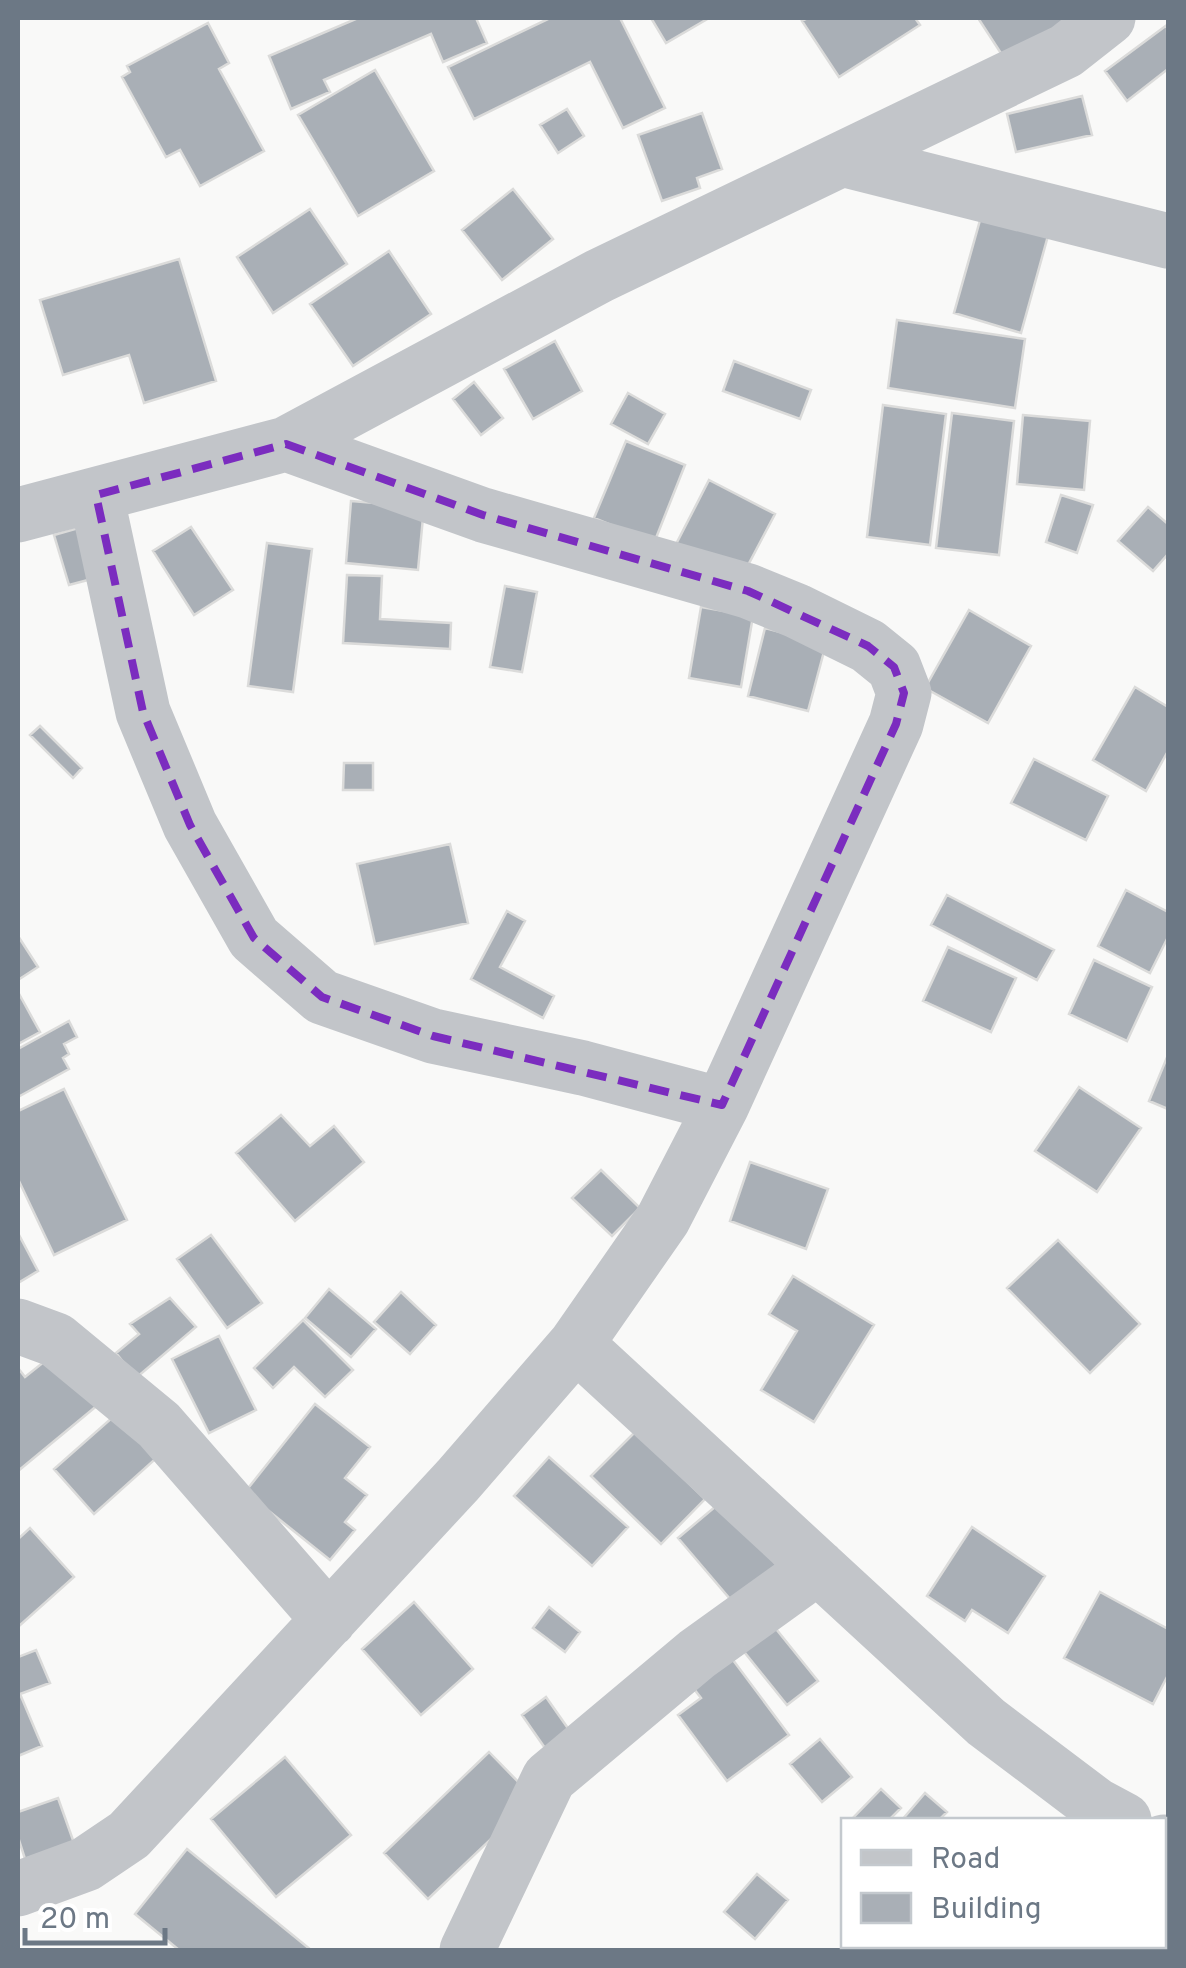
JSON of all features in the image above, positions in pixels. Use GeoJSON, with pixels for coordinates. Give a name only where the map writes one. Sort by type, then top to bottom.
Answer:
{"type":"FeatureCollection","features":[{"type":"Feature","properties":{"kind":"street"},"geometry":{"type":"LineString","coordinates":[[18,516],[286,444],[598,276],[1066,51],[1108,18]]}},
{"type":"Feature","properties":{"kind":"street"},"geometry":{"type":"LineString","coordinates":[[842,159],[1168,240]]}},
{"type":"Feature","properties":{"kind":"street"},"geometry":{"type":"LineString","coordinates":[[18,1889],[86,1864],[130,1835],[576,1344],[663,1219],[722,1105],[896,724],[904,693],[894,667],[868,646],[748,592],[483,515],[286,444]]}},
{"type":"Feature","properties":{"kind":"street"},"geometry":{"type":"LineString","coordinates":[[96,495],[143,712],[190,825],[254,938],[322,997],[433,1036],[583,1068],[722,1105]]}},
{"type":"Feature","properties":{"kind":"street"},"geometry":{"type":"LineString","coordinates":[[18,1326],[56,1340],[159,1425],[329,1620]]}},
{"type":"Feature","properties":{"kind":"street"},"geometry":{"type":"LineString","coordinates":[[576,1344],[986,1722],[1096,1805],[1120,1818]]}},
{"type":"Feature","properties":{"kind":"street"},"geometry":{"type":"LineString","coordinates":[[467,1950],[549,1778],[697,1654],[818,1567]]}},
{"type":"Feature","properties":{"kind":"highlighted area"},"geometry":{"type":"Polygon","coordinates":[[[286,444],[483,515],[748,591],[868,646],[894,667],[904,693],[896,724],[722,1105],[433,1036],[322,997],[254,938],[190,825],[143,712],[96,495],[286,444]]]}},
{"type":"Feature","properties":{"kind":"building"},"geometry":{"type":"Polygon","coordinates":[[[358,18],[476,18],[487,43],[443,62],[431,34],[324,80],[330,92],[291,109],[269,56],[358,18]]]}},
{"type":"Feature","properties":{"kind":"building"},"geometry":{"type":"Polygon","coordinates":[[[550,18],[620,18],[665,108],[623,128],[590,62],[474,119],[448,67],[550,18]]]}},
{"type":"Feature","properties":{"kind":"building"},"geometry":{"type":"Polygon","coordinates":[[[651,18],[709,18],[666,43],[651,18]]]}},
{"type":"Feature","properties":{"kind":"building"},"geometry":{"type":"Polygon","coordinates":[[[915,18],[920,25],[839,77],[802,21],[915,18]]]}},
{"type":"Feature","properties":{"kind":"building"},"geometry":{"type":"Polygon","coordinates":[[[978,18],[1072,18],[1006,61],[978,18]]]}},
{"type":"Feature","properties":{"kind":"building"},"geometry":{"type":"Polygon","coordinates":[[[208,23],[229,63],[219,69],[264,151],[200,186],[180,150],[166,157],[122,77],[130,72],[127,66],[208,23]]]}},
{"type":"Feature","properties":{"kind":"building"},"geometry":{"type":"Polygon","coordinates":[[[1167,25],[1168,69],[1127,101],[1105,71],[1167,25]]]}},
{"type":"Feature","properties":{"kind":"building"},"geometry":{"type":"Polygon","coordinates":[[[375,70],[434,171],[358,216],[298,115],[375,70]]]}},
{"type":"Feature","properties":{"kind":"building"},"geometry":{"type":"Polygon","coordinates":[[[1082,96],[1092,135],[1016,152],[1007,114],[1082,96]]]}},
{"type":"Feature","properties":{"kind":"building"},"geometry":{"type":"Polygon","coordinates":[[[567,109],[584,136],[558,153],[540,125],[567,109]]]}},
{"type":"Feature","properties":{"kind":"building"},"geometry":{"type":"Polygon","coordinates":[[[702,113],[722,169],[697,178],[700,188],[662,201],[638,135],[702,113]]]}},
{"type":"Feature","properties":{"kind":"building"},"geometry":{"type":"Polygon","coordinates":[[[513,189],[553,239],[502,280],[462,230],[513,189]]]}},
{"type":"Feature","properties":{"kind":"building"},"geometry":{"type":"Polygon","coordinates":[[[984,206],[1051,225],[1021,333],[954,313],[984,206]]]}},
{"type":"Feature","properties":{"kind":"building"},"geometry":{"type":"Polygon","coordinates":[[[310,209],[347,264],[273,313],[237,257],[310,209]]]}},
{"type":"Feature","properties":{"kind":"building"},"geometry":{"type":"Polygon","coordinates":[[[389,251],[431,314],[353,366],[310,304],[389,251]]]}},
{"type":"Feature","properties":{"kind":"building"},"geometry":{"type":"Polygon","coordinates":[[[179,259],[216,381],[144,403],[129,355],[63,375],[40,300],[179,259]]]}},
{"type":"Feature","properties":{"kind":"building"},"geometry":{"type":"Polygon","coordinates":[[[897,320],[1025,339],[1015,408],[888,388],[897,320]]]}},
{"type":"Feature","properties":{"kind":"building"},"geometry":{"type":"Polygon","coordinates":[[[555,341],[582,391],[533,419],[504,369],[555,341]]]}},
{"type":"Feature","properties":{"kind":"building"},"geometry":{"type":"Polygon","coordinates":[[[734,361],[811,390],[800,419],[723,391],[734,361]]]}},
{"type":"Feature","properties":{"kind":"building"},"geometry":{"type":"Polygon","coordinates":[[[474,382],[503,418],[481,435],[453,399],[474,382]]]}},
{"type":"Feature","properties":{"kind":"building"},"geometry":{"type":"Polygon","coordinates":[[[628,393],[665,414],[648,444],[611,424],[628,393]]]}},
{"type":"Feature","properties":{"kind":"building"},"geometry":{"type":"Polygon","coordinates":[[[883,405],[946,414],[930,545],[867,537],[883,405]]]}},
{"type":"Feature","properties":{"kind":"building"},"geometry":{"type":"Polygon","coordinates":[[[952,413],[1014,421],[999,555],[936,548],[952,413]]]}},
{"type":"Feature","properties":{"kind":"building"},"geometry":{"type":"Polygon","coordinates":[[[1023,415],[1090,421],[1084,490],[1017,484],[1023,415]]]}},
{"type":"Feature","properties":{"kind":"building"},"geometry":{"type":"Polygon","coordinates":[[[626,441],[685,465],[654,543],[594,518],[626,441]]]}},
{"type":"Feature","properties":{"kind":"building"},"geometry":{"type":"Polygon","coordinates":[[[709,480],[775,514],[737,586],[672,552],[709,480]]]}},
{"type":"Feature","properties":{"kind":"building"},"geometry":{"type":"Polygon","coordinates":[[[1061,495],[1093,505],[1077,553],[1046,542],[1061,495]]]}},
{"type":"Feature","properties":{"kind":"building"},"geometry":{"type":"Polygon","coordinates":[[[351,501],[424,507],[418,570],[346,563],[351,501]]]}},
{"type":"Feature","properties":{"kind":"building"},"geometry":{"type":"Polygon","coordinates":[[[1148,507],[1168,524],[1168,554],[1153,571],[1118,541],[1148,507]]]}},
{"type":"Feature","properties":{"kind":"building"},"geometry":{"type":"Polygon","coordinates":[[[89,525],[103,576],[69,585],[54,535],[89,525]]]}},
{"type":"Feature","properties":{"kind":"building"},"geometry":{"type":"Polygon","coordinates":[[[191,527],[233,590],[194,615],[153,551],[191,527]]]}},
{"type":"Feature","properties":{"kind":"building"},"geometry":{"type":"Polygon","coordinates":[[[267,543],[312,549],[293,692],[248,686],[267,543]]]}},
{"type":"Feature","properties":{"kind":"building"},"geometry":{"type":"Polygon","coordinates":[[[347,575],[382,576],[380,619],[451,623],[450,649],[343,643],[347,575]]]}},
{"type":"Feature","properties":{"kind":"building"},"geometry":{"type":"Polygon","coordinates":[[[505,586],[537,592],[522,672],[490,667],[505,586]]]}},
{"type":"Feature","properties":{"kind":"building"},"geometry":{"type":"Polygon","coordinates":[[[701,607],[753,616],[741,687],[689,678],[701,607]]]}},
{"type":"Feature","properties":{"kind":"building"},"geometry":{"type":"Polygon","coordinates":[[[969,610],[1031,646],[988,723],[925,688],[969,610]]]}},
{"type":"Feature","properties":{"kind":"building"},"geometry":{"type":"Polygon","coordinates":[[[765,628],[826,644],[808,711],[748,696],[765,628]]]}},
{"type":"Feature","properties":{"kind":"building"},"geometry":{"type":"Polygon","coordinates":[[[1135,687],[1168,707],[1168,751],[1146,791],[1093,760],[1135,687]]]}},
{"type":"Feature","properties":{"kind":"building"},"geometry":{"type":"Polygon","coordinates":[[[40,726],[82,768],[73,778],[30,735],[40,726]]]}},
{"type":"Feature","properties":{"kind":"building"},"geometry":{"type":"Polygon","coordinates":[[[1034,759],[1108,796],[1086,840],[1011,803],[1034,759]]]}},
{"type":"Feature","properties":{"kind":"building"},"geometry":{"type":"Polygon","coordinates":[[[344,763],[373,763],[373,790],[343,790],[344,763]]]}},
{"type":"Feature","properties":{"kind":"building"},"geometry":{"type":"Polygon","coordinates":[[[450,844],[468,923],[375,944],[357,864],[450,844]]]}},
{"type":"Feature","properties":{"kind":"building"},"geometry":{"type":"Polygon","coordinates":[[[1126,890],[1168,912],[1168,937],[1150,973],[1098,946],[1126,890]]]}},
{"type":"Feature","properties":{"kind":"building"},"geometry":{"type":"Polygon","coordinates":[[[947,895],[1054,950],[1037,980],[931,925],[947,895]]]}},
{"type":"Feature","properties":{"kind":"building"},"geometry":{"type":"Polygon","coordinates":[[[507,911],[525,921],[500,967],[554,996],[543,1018],[471,979],[507,911]]]}},
{"type":"Feature","properties":{"kind":"building"},"geometry":{"type":"Polygon","coordinates":[[[18,936],[38,967],[18,980],[18,936]]]}},
{"type":"Feature","properties":{"kind":"building"},"geometry":{"type":"Polygon","coordinates":[[[948,947],[1016,978],[991,1032],[923,1001],[948,947]]]}},
{"type":"Feature","properties":{"kind":"building"},"geometry":{"type":"Polygon","coordinates":[[[1094,960],[1152,987],[1127,1041],[1069,1014],[1094,960]]]}},
{"type":"Feature","properties":{"kind":"building"},"geometry":{"type":"Polygon","coordinates":[[[18,992],[40,1032],[18,1044],[18,992]]]}},
{"type":"Feature","properties":{"kind":"building"},"geometry":{"type":"Polygon","coordinates":[[[69,1021],[77,1037],[64,1044],[69,1054],[63,1058],[69,1069],[18,1097],[18,1049],[69,1021]]]}},
{"type":"Feature","properties":{"kind":"building"},"geometry":{"type":"Polygon","coordinates":[[[1168,1055],[1168,1109],[1149,1101],[1168,1055]]]}},
{"type":"Feature","properties":{"kind":"building"},"geometry":{"type":"Polygon","coordinates":[[[1079,1087],[1141,1128],[1097,1192],[1035,1151],[1079,1087]]]}},
{"type":"Feature","properties":{"kind":"building"},"geometry":{"type":"Polygon","coordinates":[[[64,1089],[127,1220],[54,1255],[18,1179],[18,1111],[64,1089]]]}},
{"type":"Feature","properties":{"kind":"building"},"geometry":{"type":"Polygon","coordinates":[[[281,1115],[310,1146],[334,1126],[364,1162],[295,1221],[236,1153],[281,1115]]]}},
{"type":"Feature","properties":{"kind":"building"},"geometry":{"type":"Polygon","coordinates":[[[750,1162],[828,1189],[806,1249],[730,1221],[750,1162]]]}},
{"type":"Feature","properties":{"kind":"building"},"geometry":{"type":"Polygon","coordinates":[[[601,1170],[640,1208],[612,1236],[572,1198],[601,1170]]]}},
{"type":"Feature","properties":{"kind":"building"},"geometry":{"type":"Polygon","coordinates":[[[18,1233],[38,1271],[18,1283],[18,1233]]]}},
{"type":"Feature","properties":{"kind":"building"},"geometry":{"type":"Polygon","coordinates":[[[211,1235],[262,1303],[227,1328],[177,1259],[211,1235]]]}},
{"type":"Feature","properties":{"kind":"building"},"geometry":{"type":"Polygon","coordinates":[[[1058,1240],[1140,1324],[1090,1373],[1007,1288],[1058,1240]]]}},
{"type":"Feature","properties":{"kind":"building"},"geometry":{"type":"Polygon","coordinates":[[[793,1276],[874,1325],[814,1422],[761,1390],[797,1331],[769,1314],[793,1276]]]}},
{"type":"Feature","properties":{"kind":"building"},"geometry":{"type":"Polygon","coordinates":[[[329,1289],[376,1329],[351,1357],[305,1318],[329,1289]]]}},
{"type":"Feature","properties":{"kind":"building"},"geometry":{"type":"Polygon","coordinates":[[[401,1292],[436,1325],[410,1354],[374,1322],[401,1292]]]}},
{"type":"Feature","properties":{"kind":"building"},"geometry":{"type":"Polygon","coordinates":[[[170,1298],[196,1327],[136,1378],[116,1353],[139,1334],[130,1324],[170,1298]]]}},
{"type":"Feature","properties":{"kind":"building"},"geometry":{"type":"Polygon","coordinates":[[[303,1320],[353,1370],[325,1397],[294,1367],[273,1388],[254,1368],[303,1320]]]}},
{"type":"Feature","properties":{"kind":"building"},"geometry":{"type":"Polygon","coordinates":[[[219,1336],[256,1410],[209,1433],[172,1359],[219,1336]]]}},
{"type":"Feature","properties":{"kind":"building"},"geometry":{"type":"Polygon","coordinates":[[[45,1361],[99,1404],[18,1471],[18,1368],[25,1377],[45,1361]]]}},
{"type":"Feature","properties":{"kind":"building"},"geometry":{"type":"Polygon","coordinates":[[[315,1404],[370,1447],[345,1478],[367,1495],[345,1522],[355,1530],[330,1560],[245,1492],[315,1404]]]}},
{"type":"Feature","properties":{"kind":"building"},"geometry":{"type":"Polygon","coordinates":[[[122,1409],[161,1454],[94,1514],[54,1469],[122,1409]]]}},
{"type":"Feature","properties":{"kind":"building"},"geometry":{"type":"Polygon","coordinates":[[[636,1431],[705,1499],[661,1544],[591,1476],[636,1431]]]}},
{"type":"Feature","properties":{"kind":"building"},"geometry":{"type":"Polygon","coordinates":[[[549,1457],[628,1527],[592,1566],[514,1496],[549,1457]]]}},
{"type":"Feature","properties":{"kind":"building"},"geometry":{"type":"Polygon","coordinates":[[[722,1501],[786,1576],[742,1613],[678,1538],[722,1501]]]}},
{"type":"Feature","properties":{"kind":"building"},"geometry":{"type":"Polygon","coordinates":[[[972,1527],[1045,1576],[1008,1633],[972,1610],[965,1621],[927,1596],[972,1527]]]}},
{"type":"Feature","properties":{"kind":"building"},"geometry":{"type":"Polygon","coordinates":[[[30,1528],[74,1577],[18,1627],[18,1539],[30,1528]]]}},
{"type":"Feature","properties":{"kind":"building"},"geometry":{"type":"Polygon","coordinates":[[[1100,1592],[1168,1629],[1168,1675],[1153,1704],[1064,1658],[1100,1592]]]}},
{"type":"Feature","properties":{"kind":"building"},"geometry":{"type":"Polygon","coordinates":[[[414,1602],[473,1669],[421,1715],[362,1649],[414,1602]]]}},
{"type":"Feature","properties":{"kind":"building"},"geometry":{"type":"Polygon","coordinates":[[[549,1607],[580,1632],[565,1652],[533,1628],[549,1607]]]}},
{"type":"Feature","properties":{"kind":"building"},"geometry":{"type":"Polygon","coordinates":[[[768,1619],[818,1681],[787,1705],[737,1643],[768,1619]]]}},
{"type":"Feature","properties":{"kind":"building"},"geometry":{"type":"Polygon","coordinates":[[[36,1650],[50,1683],[20,1694],[42,1746],[18,1756],[18,1657],[36,1650]]]}},
{"type":"Feature","properties":{"kind":"building"},"geometry":{"type":"Polygon","coordinates":[[[730,1656],[789,1735],[727,1781],[678,1715],[701,1698],[691,1685],[730,1656]]]}},
{"type":"Feature","properties":{"kind":"building"},"geometry":{"type":"Polygon","coordinates":[[[546,1697],[579,1744],[554,1761],[522,1715],[546,1697]]]}},
{"type":"Feature","properties":{"kind":"building"},"geometry":{"type":"Polygon","coordinates":[[[820,1739],[852,1777],[822,1802],[790,1764],[820,1739]]]}},
{"type":"Feature","properties":{"kind":"building"},"geometry":{"type":"Polygon","coordinates":[[[489,1752],[534,1798],[428,1899],[384,1853],[489,1752]]]}},
{"type":"Feature","properties":{"kind":"building"},"geometry":{"type":"Polygon","coordinates":[[[285,1757],[351,1835],[276,1897],[211,1819],[285,1757]]]}},
{"type":"Feature","properties":{"kind":"building"},"geometry":{"type":"Polygon","coordinates":[[[881,1789],[901,1808],[891,1818],[853,1818],[881,1789]]]}},
{"type":"Feature","properties":{"kind":"building"},"geometry":{"type":"Polygon","coordinates":[[[925,1793],[947,1812],[941,1818],[904,1818],[925,1793]]]}},
{"type":"Feature","properties":{"kind":"building"},"geometry":{"type":"Polygon","coordinates":[[[58,1798],[74,1843],[25,1859],[18,1837],[18,1812],[58,1798]]]}},
{"type":"Feature","properties":{"kind":"building"},"geometry":{"type":"Polygon","coordinates":[[[187,1849],[311,1950],[179,1950],[135,1914],[187,1849]]]}},
{"type":"Feature","properties":{"kind":"building"},"geometry":{"type":"Polygon","coordinates":[[[1166,1860],[1168,1861],[1166,1940],[1166,1860]]]}},
{"type":"Feature","properties":{"kind":"building"},"geometry":{"type":"Polygon","coordinates":[[[757,1874],[788,1900],[755,1939],[724,1912],[757,1874]]]}},
{"type":"Feature","properties":{"kind":"building"},"geometry":{"type":"Polygon","coordinates":[[[841,1948],[880,1948],[878,1950],[841,1948]]]}},
{"type":"Feature","properties":{"kind":"building"},"geometry":{"type":"Polygon","coordinates":[[[1108,1948],[1112,1950],[997,1950],[1108,1948]]]}},
{"type":"Feature","properties":{"kind":"building"},"geometry":{"type":"Polygon","coordinates":[[[1121,1948],[1160,1948],[1159,1950],[1121,1948]]]}}]}
